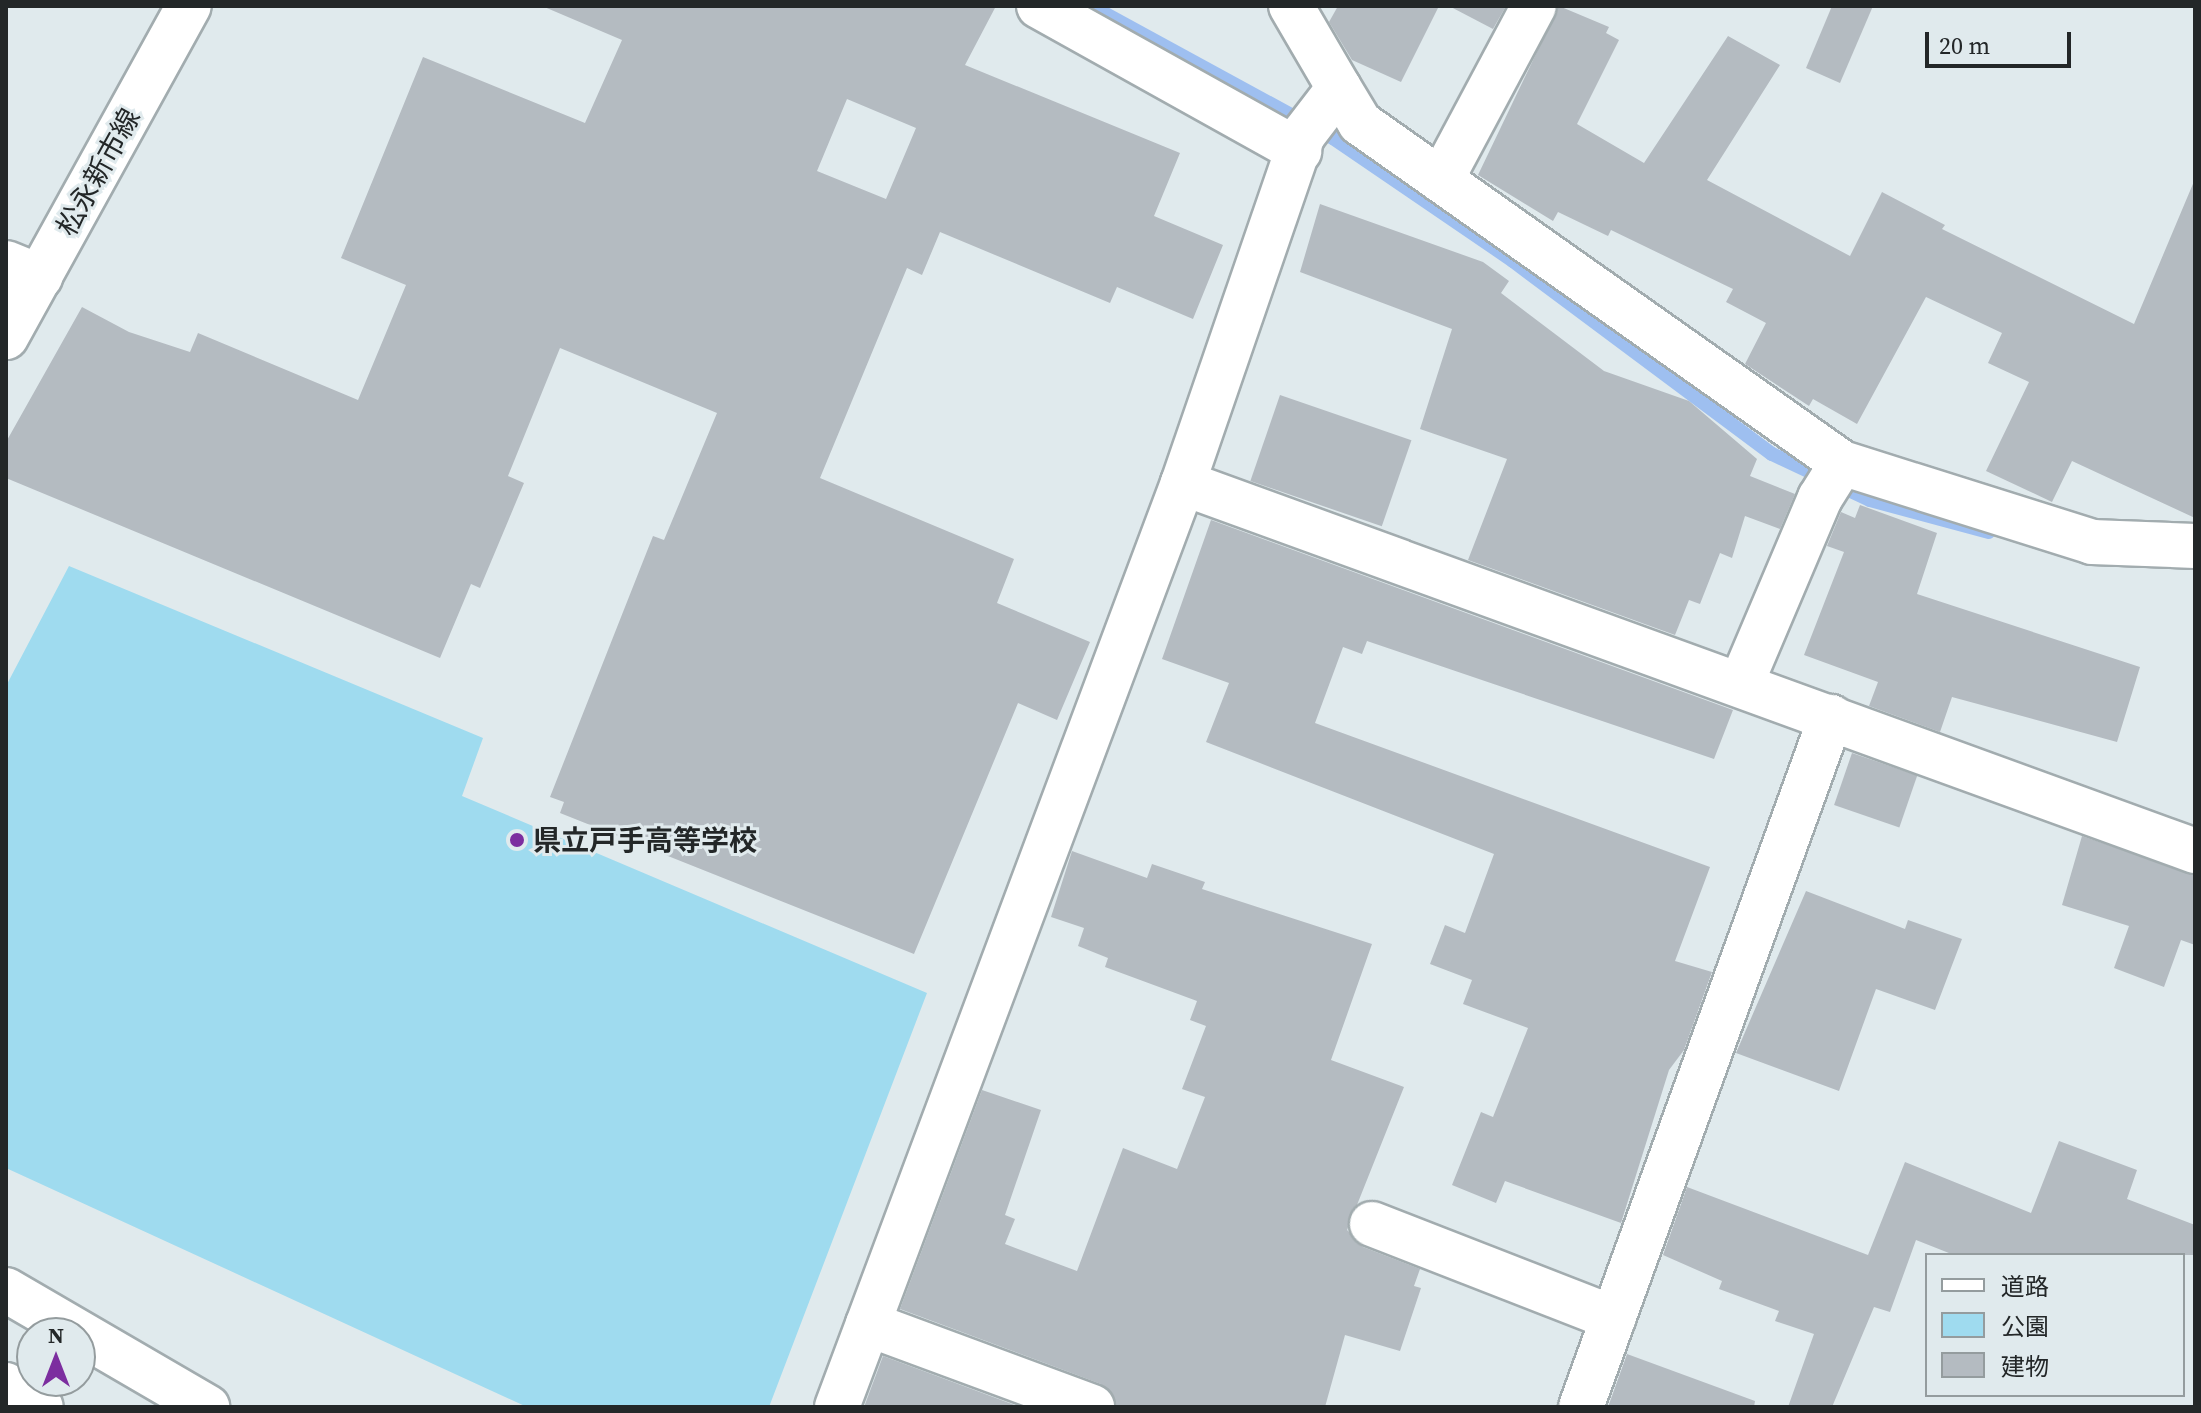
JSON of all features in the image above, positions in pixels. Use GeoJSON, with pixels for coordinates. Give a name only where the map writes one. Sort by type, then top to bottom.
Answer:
{"type":"FeatureCollection","features":[{"type":"Feature","properties":{"kind":"street","name":"松永新市線"},"geometry":{"type":"LineString","coordinates":[[6,337],[23,270],[189,6]]}},
{"type":"Feature","properties":{"kind":"street"},"geometry":{"type":"LineString","coordinates":[[1039,6],[1314,121],[1360,123],[1441,180],[1831,481],[2092,542],[2195,546]]}},
{"type":"Feature","properties":{"kind":"street"},"geometry":{"type":"LineString","coordinates":[[837,1407],[1183,483],[1314,121],[1291,6]]}},
{"type":"Feature","properties":{"kind":"street"},"geometry":{"type":"LineString","coordinates":[[1441,180],[1534,6]]}},
{"type":"Feature","properties":{"kind":"street"},"geometry":{"type":"LineString","coordinates":[[1741,684],[1831,481]]}},
{"type":"Feature","properties":{"kind":"street"},"geometry":{"type":"LineString","coordinates":[[1183,483],[2195,851]]}},
{"type":"Feature","properties":{"kind":"street"},"geometry":{"type":"LineString","coordinates":[[1581,1407],[1831,717]]}},
{"type":"Feature","properties":{"kind":"street"},"geometry":{"type":"LineString","coordinates":[[1372,1224],[1613,1318]]}},
{"type":"Feature","properties":{"kind":"street"},"geometry":{"type":"LineString","coordinates":[[6,1290],[207,1407]]}},
{"type":"Feature","properties":{"kind":"street"},"geometry":{"type":"LineString","coordinates":[[868,1324],[1092,1407]]}},
{"type":"Feature","properties":{"kind":"street"},"geometry":{"type":"LineString","coordinates":[[6,1385],[41,1407]]}},
{"type":"Feature","properties":{"kind":"green space"},"geometry":{"type":"Polygon","coordinates":[[[69,566],[483,738],[462,796],[927,993],[769,1407],[527,1407],[6,1168],[6,686],[69,566]]]}},
{"type":"Feature","properties":{"kind":"building"},"geometry":{"type":"Polygon","coordinates":[[[542,6],[996,6],[965,65],[1180,153],[1154,216],[1223,245],[1193,319],[1117,287],[1110,303],[940,232],[922,275],[907,268],[820,478],[1014,559],[997,603],[1090,642],[1057,720],[1018,703],[914,954],[560,813],[564,802],[550,797],[653,536],[664,540],[717,413],[560,348],[508,476],[524,483],[480,588],[471,584],[440,658],[6,478],[6,442],[82,307],[129,332],[190,352],[198,333],[358,400],[406,285],[341,258],[423,57],[585,123],[622,40],[542,6]],[[847,99],[817,171],[886,199],[916,128],[847,99]]]}},
{"type":"Feature","properties":{"kind":"building"},"geometry":{"type":"Polygon","coordinates":[[[1338,6],[1439,6],[1401,82],[1352,60],[1329,22],[1338,6]]]}},
{"type":"Feature","properties":{"kind":"building"},"geometry":{"type":"Polygon","coordinates":[[[1449,6],[1506,6],[1493,29],[1449,6]]]}},
{"type":"Feature","properties":{"kind":"building"},"geometry":{"type":"Polygon","coordinates":[[[1559,6],[1609,27],[1606,33],[1619,40],[1577,124],[1644,163],[1728,36],[1780,65],[1707,180],[1850,256],[1882,192],[1945,225],[1942,229],[2134,324],[2195,179],[2195,518],[2072,461],[2052,502],[1986,471],[2029,382],[1988,363],[2002,333],[1926,297],[1857,424],[1813,399],[1809,406],[1745,364],[1766,323],[1726,302],[1733,289],[1611,230],[1608,236],[1558,212],[1553,221],[1478,175],[1559,6]]]}},
{"type":"Feature","properties":{"kind":"building"},"geometry":{"type":"Polygon","coordinates":[[[1832,6],[1873,6],[1840,83],[1806,68],[1832,6]]]}},
{"type":"Feature","properties":{"kind":"building"},"geometry":{"type":"Polygon","coordinates":[[[1320,204],[1483,262],[1509,281],[1501,293],[1604,371],[1689,401],[1757,459],[1750,476],[1795,494],[1780,529],[1745,516],[1732,558],[1720,553],[1700,604],[1689,600],[1675,635],[1468,560],[1507,459],[1420,429],[1452,329],[1300,272],[1320,204]]]}},
{"type":"Feature","properties":{"kind":"building"},"geometry":{"type":"Polygon","coordinates":[[[1280,395],[1411,440],[1382,526],[1250,481],[1280,395]]]}},
{"type":"Feature","properties":{"kind":"building"},"geometry":{"type":"Polygon","coordinates":[[[1860,505],[1937,533],[1917,594],[2140,667],[2117,742],[1952,697],[1940,732],[1869,706],[1878,682],[1804,655],[1844,552],[1827,546],[1841,512],[1855,518],[1860,505]]]}},
{"type":"Feature","properties":{"kind":"building"},"geometry":{"type":"Polygon","coordinates":[[[1211,520],[1733,710],[1714,759],[1367,641],[1362,654],[1343,647],[1315,723],[1710,867],[1675,961],[1712,972],[1684,1050],[1669,1070],[1621,1223],[1505,1181],[1496,1203],[1452,1185],[1481,1112],[1493,1117],[1528,1028],[1463,1004],[1472,980],[1430,964],[1445,925],[1465,933],[1494,854],[1206,742],[1229,683],[1162,659],[1211,520]]]}},
{"type":"Feature","properties":{"kind":"building"},"geometry":{"type":"Polygon","coordinates":[[[1852,753],[1917,775],[1899,827],[1834,805],[1852,753]]]}},
{"type":"Feature","properties":{"kind":"building"},"geometry":{"type":"Polygon","coordinates":[[[2082,836],[2195,875],[2195,945],[2181,940],[2164,987],[2114,968],[2129,926],[2062,905],[2082,836]]]}},
{"type":"Feature","properties":{"kind":"building"},"geometry":{"type":"Polygon","coordinates":[[[1072,851],[1147,878],[1152,864],[1205,882],[1202,889],[1372,944],[1331,1060],[1404,1087],[1347,1230],[1363,1247],[1420,1269],[1414,1286],[1421,1288],[1400,1351],[1345,1335],[1325,1407],[1116,1407],[1101,1384],[900,1309],[982,1090],[1041,1110],[1005,1215],[1015,1219],[1005,1244],[1077,1271],[1123,1148],[1177,1169],[1205,1097],[1182,1089],[1206,1026],[1190,1020],[1197,1001],[1105,967],[1108,958],[1078,946],[1084,928],[1051,917],[1072,851]]]}},
{"type":"Feature","properties":{"kind":"building"},"geometry":{"type":"Polygon","coordinates":[[[1806,891],[1905,929],[1908,920],[1962,939],[1935,1010],[1876,989],[1839,1091],[1736,1053],[1806,891]]]}},
{"type":"Feature","properties":{"kind":"building"},"geometry":{"type":"Polygon","coordinates":[[[2059,1141],[2137,1170],[2127,1199],[2195,1225],[2195,1255],[1949,1253],[1916,1240],[1890,1312],[1874,1307],[1832,1407],[1788,1407],[1814,1334],[1775,1321],[1779,1311],[1719,1289],[1722,1281],[1663,1255],[1687,1187],[1868,1255],[1905,1162],[2031,1213],[2059,1141]]]}},
{"type":"Feature","properties":{"kind":"building"},"geometry":{"type":"Polygon","coordinates":[[[1627,1354],[1755,1401],[1754,1407],[1608,1407],[1627,1354]]]}},
{"type":"Feature","properties":{"kind":"building"},"geometry":{"type":"Polygon","coordinates":[[[883,1356],[1020,1407],[864,1407],[883,1356]]]}},
{"type":"Feature","properties":{"kind":"waterway"},"geometry":{"type":"LineString","coordinates":[[1091,6],[1333,138],[1513,261],[1772,454],[1870,500],[1989,532]]}},
{"type":"Feature","properties":{"kind":"place","name":"県立戸手高等学校"},"geometry":{"type":"Point","coordinates":[517,840]}}]}
